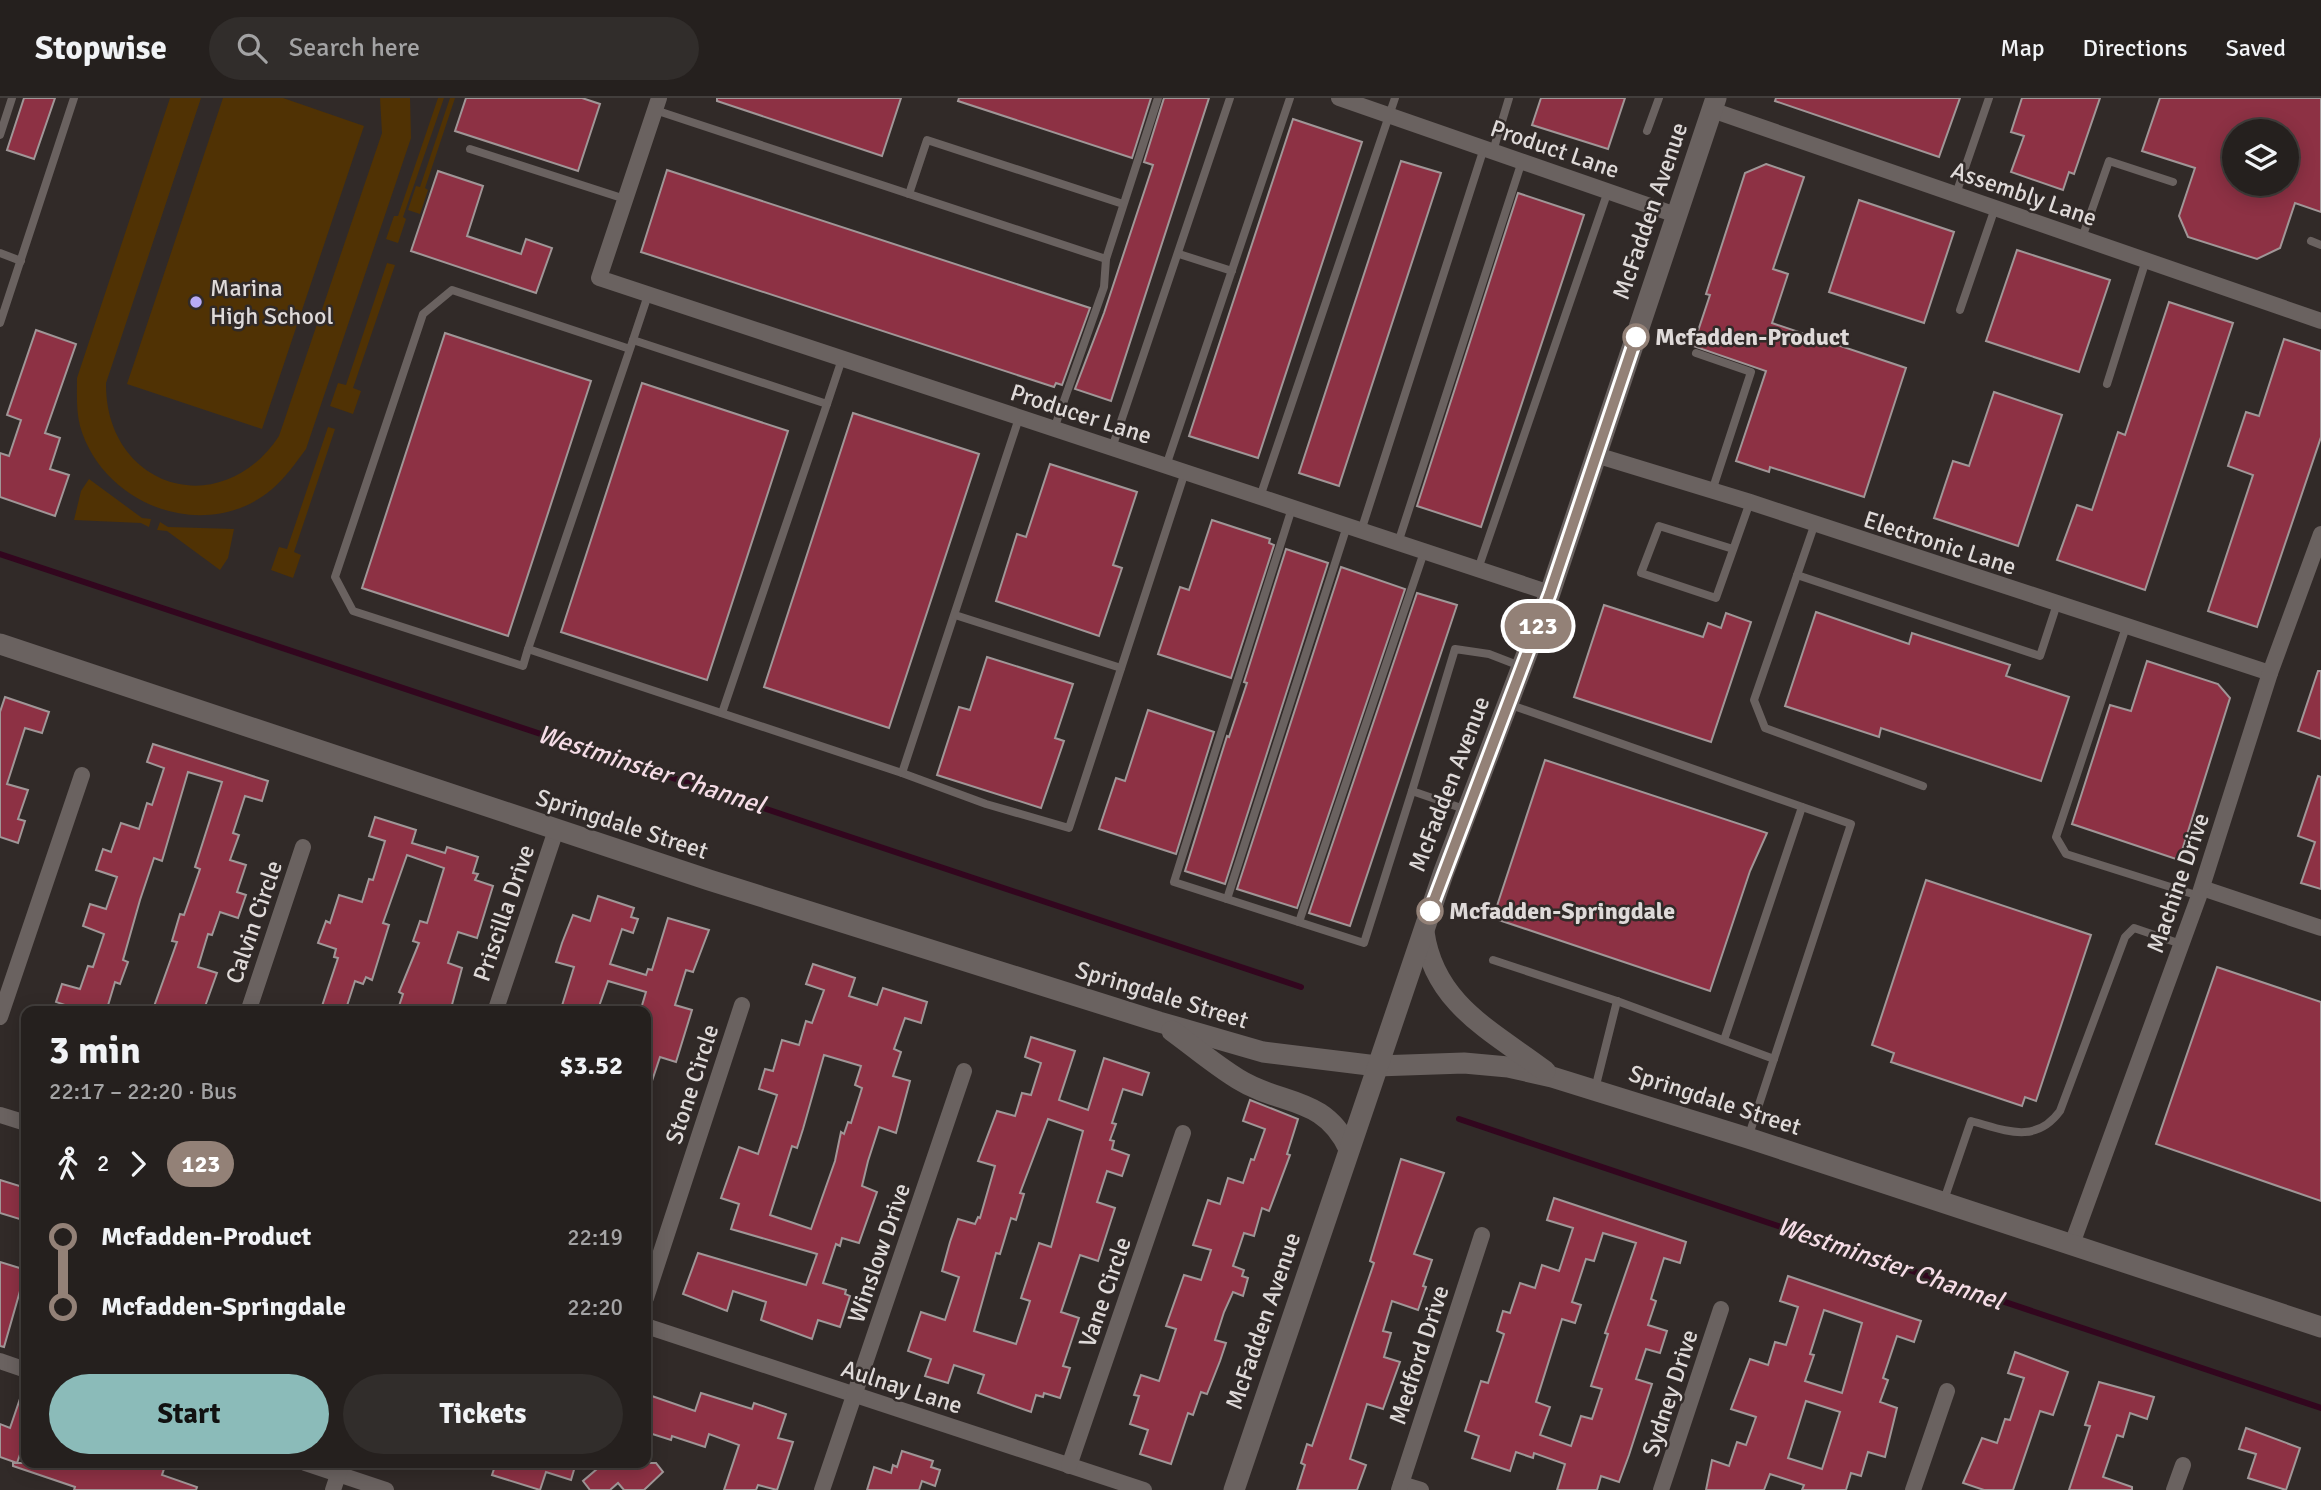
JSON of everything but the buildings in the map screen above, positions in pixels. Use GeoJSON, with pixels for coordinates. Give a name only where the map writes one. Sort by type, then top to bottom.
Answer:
{"type":"FeatureCollection","features":[{"type":"Feature","properties":{"kind":"main road","name":"McFadden Avenue"},"geometry":{"type":"LineString","coordinates":[[1234,1490],[1424,929],[1550,593],[1714,104]]}},
{"type":"Feature","properties":{"kind":"main road","name":"Springdale Street"},"geometry":{"type":"LineString","coordinates":[[0,644],[556,830],[1158,1022],[1263,1052],[1377,1066],[1464,1062],[1508,1067],[1552,1077],[1748,1138],[2321,1327]]}},
{"type":"Feature","properties":{"kind":"main road"},"geometry":{"type":"LineString","coordinates":[[1424,929],[1427,955],[1448,995],[1552,1077]]}},
{"type":"Feature","properties":{"kind":"main road"},"geometry":{"type":"LineString","coordinates":[[1158,1022],[1240,1081],[1314,1109],[1339,1127],[1349,1149]]}},
{"type":"Feature","properties":{"kind":"street","name":"Product Lane"},"geometry":{"type":"LineString","coordinates":[[1339,98],[1676,215]]}},
{"type":"Feature","properties":{"kind":"street"},"geometry":{"type":"LineString","coordinates":[[625,199],[657,104]]}},
{"type":"Feature","properties":{"kind":"street","name":"Assembly Lane"},"geometry":{"type":"LineString","coordinates":[[1714,104],[1995,208],[2321,320]]}},
{"type":"Feature","properties":{"kind":"street","name":"Producer Lane"},"geometry":{"type":"LineString","coordinates":[[625,199],[598,278],[1550,593]]}},
{"type":"Feature","properties":{"kind":"street","name":"Electronic Lane"},"geometry":{"type":"LineString","coordinates":[[1596,455],[1750,502],[1814,526],[2270,674]]}},
{"type":"Feature","properties":{"kind":"street","name":"Machine Drive"},"geometry":{"type":"LineString","coordinates":[[2072,1244],[2200,892],[2270,674],[2317,564],[2321,534]]}},
{"type":"Feature","properties":{"kind":"street"},"geometry":{"type":"LineString","coordinates":[[0,1017],[82,775]]}},
{"type":"Feature","properties":{"kind":"street","name":"Priscilla Drive"},"geometry":{"type":"LineString","coordinates":[[497,1006],[556,830]]}},
{"type":"Feature","properties":{"kind":"street","name":"Calvin Circle"},"geometry":{"type":"LineString","coordinates":[[250,1006],[303,847]]}},
{"type":"Feature","properties":{"kind":"street"},"geometry":{"type":"LineString","coordinates":[[2200,892],[2321,928]]}},
{"type":"Feature","properties":{"kind":"street","name":"Stone Circle"},"geometry":{"type":"LineString","coordinates":[[651,1283],[742,1005]]}},
{"type":"Feature","properties":{"kind":"street","name":"Winslow Drive"},"geometry":{"type":"LineString","coordinates":[[822,1490],[964,1071]]}},
{"type":"Feature","properties":{"kind":"street"},"geometry":{"type":"LineString","coordinates":[[0,1115],[21,1121]]}},
{"type":"Feature","properties":{"kind":"street","name":"Vane Circle"},"geometry":{"type":"LineString","coordinates":[[1069,1466],[1183,1133]]}},
{"type":"Feature","properties":{"kind":"street","name":"Medford Drive"},"geometry":{"type":"LineString","coordinates":[[1400,1487],[1482,1235]]}},
{"type":"Feature","properties":{"kind":"street","name":"Sydney Drive"},"geometry":{"type":"LineString","coordinates":[[1661,1490],[1721,1309]]}},
{"type":"Feature","properties":{"kind":"street","name":"Aulnay Lane"},"geometry":{"type":"LineString","coordinates":[[651,1328],[1144,1490]]}},
{"type":"Feature","properties":{"kind":"street"},"geometry":{"type":"LineString","coordinates":[[0,1361],[21,1368]]}},
{"type":"Feature","properties":{"kind":"street"},"geometry":{"type":"LineString","coordinates":[[1913,1490],[1947,1391]]}},
{"type":"Feature","properties":{"kind":"street"},"geometry":{"type":"LineString","coordinates":[[2174,1490],[2183,1465]]}},
{"type":"Feature","properties":{"kind":"street"},"geometry":{"type":"LineString","coordinates":[[318,1468],[386,1490]]}},
{"type":"Feature","properties":{"kind":"street"},"geometry":{"type":"LineString","coordinates":[[1400,1487],[1421,1490]]}},
{"type":"Feature","properties":{"kind":"lane"},"geometry":{"type":"LineString","coordinates":[[0,135],[12,98]]}},
{"type":"Feature","properties":{"kind":"lane"},"geometry":{"type":"LineString","coordinates":[[0,323],[74,98]]}},
{"type":"Feature","properties":{"kind":"lane"},"geometry":{"type":"LineString","coordinates":[[1054,429],[1104,287],[1106,259],[1158,98]]}},
{"type":"Feature","properties":{"kind":"lane"},"geometry":{"type":"LineString","coordinates":[[1112,448],[1230,98]]}},
{"type":"Feature","properties":{"kind":"lane"},"geometry":{"type":"LineString","coordinates":[[1166,466],[1290,98]]}},
{"type":"Feature","properties":{"kind":"lane"},"geometry":{"type":"LineString","coordinates":[[1260,497],[1395,98]]}},
{"type":"Feature","properties":{"kind":"lane"},"geometry":{"type":"LineString","coordinates":[[1227,899],[1354,528],[1488,149],[1509,98]]}},
{"type":"Feature","properties":{"kind":"lane"},"geometry":{"type":"LineString","coordinates":[[1647,131],[1659,98]]}},
{"type":"Feature","properties":{"kind":"lane"},"geometry":{"type":"LineString","coordinates":[[1956,194],[1989,98]]}},
{"type":"Feature","properties":{"kind":"lane"},"geometry":{"type":"LineString","coordinates":[[657,104],[909,194],[1106,259]]}},
{"type":"Feature","properties":{"kind":"lane"},"geometry":{"type":"LineString","coordinates":[[909,194],[927,140],[1124,204]]}},
{"type":"Feature","properties":{"kind":"lane"},"geometry":{"type":"LineString","coordinates":[[471,149],[625,199]]}},
{"type":"Feature","properties":{"kind":"lane"},"geometry":{"type":"LineString","coordinates":[[1398,543],[1522,161]]}},
{"type":"Feature","properties":{"kind":"lane"},"geometry":{"type":"LineString","coordinates":[[2082,238],[2109,161],[2173,182]]}},
{"type":"Feature","properties":{"kind":"lane"},"geometry":{"type":"LineString","coordinates":[[1478,569],[1608,191]]}},
{"type":"Feature","properties":{"kind":"lane"},"geometry":{"type":"LineString","coordinates":[[1960,310],[1995,208]]}},
{"type":"Feature","properties":{"kind":"lane"},"geometry":{"type":"LineString","coordinates":[[2311,241],[2321,245]]}},
{"type":"Feature","properties":{"kind":"lane"},"geometry":{"type":"LineString","coordinates":[[0,253],[20,261]]}},
{"type":"Feature","properties":{"kind":"lane"},"geometry":{"type":"LineString","coordinates":[[1179,254],[1232,271]]}},
{"type":"Feature","properties":{"kind":"lane"},"geometry":{"type":"LineString","coordinates":[[2107,384],[2146,260]]}},
{"type":"Feature","properties":{"kind":"lane"},"geometry":{"type":"LineString","coordinates":[[648,295],[631,345],[528,649],[523,666],[353,611],[335,577],[423,314],[452,290],[631,345],[827,404]]}},
{"type":"Feature","properties":{"kind":"lane"},"geometry":{"type":"LineString","coordinates":[[1696,354],[1751,372],[1712,491]]}},
{"type":"Feature","properties":{"kind":"lane"},"geometry":{"type":"LineString","coordinates":[[722,713],[842,359]]}},
{"type":"Feature","properties":{"kind":"lane"},"geometry":{"type":"LineString","coordinates":[[902,773],[1020,418]]}},
{"type":"Feature","properties":{"kind":"lane"},"geometry":{"type":"LineString","coordinates":[[528,649],[902,773],[986,804],[1069,828],[1185,472]]}},
{"type":"Feature","properties":{"kind":"lane"},"geometry":{"type":"LineString","coordinates":[[1733,549],[1659,526],[1641,573],[1716,598],[1750,502]]}},
{"type":"Feature","properties":{"kind":"lane"},"geometry":{"type":"LineString","coordinates":[[1292,508],[1174,882],[1364,943],[1455,649],[1489,654],[1523,667]]}},
{"type":"Feature","properties":{"kind":"lane"},"geometry":{"type":"LineString","coordinates":[[1814,526],[1754,700],[1765,729],[1923,786]]}},
{"type":"Feature","properties":{"kind":"lane"},"geometry":{"type":"LineString","coordinates":[[1299,922],[1424,552]]}},
{"type":"Feature","properties":{"kind":"lane"},"geometry":{"type":"LineString","coordinates":[[1797,575],[2040,656],[2057,604]]}},
{"type":"Feature","properties":{"kind":"lane"},"geometry":{"type":"LineString","coordinates":[[955,615],[1121,668]]}},
{"type":"Feature","properties":{"kind":"lane"},"geometry":{"type":"LineString","coordinates":[[2126,627],[2056,837],[2066,854],[2200,892]]}},
{"type":"Feature","properties":{"kind":"lane"},"geometry":{"type":"LineString","coordinates":[[1508,704],[1851,824],[1748,1138]]}},
{"type":"Feature","properties":{"kind":"lane"},"geometry":{"type":"LineString","coordinates":[[1412,791],[1468,810]]}},
{"type":"Feature","properties":{"kind":"lane"},"geometry":{"type":"LineString","coordinates":[[1724,1040],[1802,807]]}},
{"type":"Feature","properties":{"kind":"lane"},"geometry":{"type":"LineString","coordinates":[[1943,1202],[1971,1121],[2007,1132],[2038,1131],[2050,1124],[2060,1111],[2125,937],[2134,928],[2181,944]]}},
{"type":"Feature","properties":{"kind":"lane"},"geometry":{"type":"LineString","coordinates":[[1493,960],[1617,1000],[1774,1059]]}},
{"type":"Feature","properties":{"kind":"lane"},"geometry":{"type":"LineString","coordinates":[[1595,1090],[1617,1000]]}},
{"type":"Feature","properties":{"kind":"shaded area"},"geometry":{"type":"Polygon","coordinates":[[[170,98],[201,98],[106,383],[111,419],[124,448],[145,469],[170,482],[199,486],[227,480],[255,463],[279,436],[382,133],[380,98],[410,98],[411,138],[306,449],[271,490],[245,506],[217,514],[188,515],[159,508],[133,496],[110,477],[92,454],[78,414],[77,378],[170,98]]]}},
{"type":"Feature","properties":{"kind":"shaded area"},"geometry":{"type":"Polygon","coordinates":[[[223,98],[283,98],[364,126],[262,429],[127,384],[223,98]]]}},
{"type":"Feature","properties":{"kind":"shaded area"},"geometry":{"type":"Polygon","coordinates":[[[438,98],[444,98],[403,217],[406,219],[398,243],[386,239],[394,216],[398,216],[438,98]]]}},
{"type":"Feature","properties":{"kind":"shaded area"},"geometry":{"type":"Polygon","coordinates":[[[450,98],[455,98],[425,188],[428,190],[420,214],[408,210],[416,186],[420,187],[450,98]]]}},
{"type":"Feature","properties":{"kind":"shaded area"},"geometry":{"type":"Polygon","coordinates":[[[387,263],[395,265],[353,388],[361,391],[353,414],[330,406],[338,383],[346,385],[387,263]]]}},
{"type":"Feature","properties":{"kind":"shaded area"},"geometry":{"type":"Polygon","coordinates":[[[328,427],[335,429],[294,552],[301,555],[293,578],[271,570],[279,547],[287,549],[328,427]]]}},
{"type":"Feature","properties":{"kind":"shaded area"},"geometry":{"type":"Polygon","coordinates":[[[89,479],[142,518],[151,519],[149,527],[141,523],[74,520],[81,491],[89,479]]]}},
{"type":"Feature","properties":{"kind":"shaded area"},"geometry":{"type":"Polygon","coordinates":[[[160,522],[168,527],[234,529],[228,558],[220,570],[167,531],[157,530],[160,522]]]}},
{"type":"Feature","properties":{"kind":"waterway","name":"Westminster Channel"},"geometry":{"type":"LineString","coordinates":[[0,554],[1301,987]]}},
{"type":"Feature","properties":{"kind":"waterway","name":"Westminster Channel"},"geometry":{"type":"LineString","coordinates":[[1459,1119],[2321,1408]]}},
{"type":"Feature","properties":{"kind":"bus line","name":"123"},"geometry":{"type":"LineString","coordinates":[[1430,911],[1550,593],[1636,337]]}},
{"type":"Feature","properties":{"kind":"place","name":"Marina High School"},"geometry":{"type":"Point","coordinates":[196,302]}},
{"type":"Feature","properties":{"kind":"place","name":"Mcfadden-Product"},"geometry":{"type":"Point","coordinates":[1636,337]}},
{"type":"Feature","properties":{"kind":"place","name":"Mcfadden-Springdale"},"geometry":{"type":"Point","coordinates":[1430,911]}}]}
